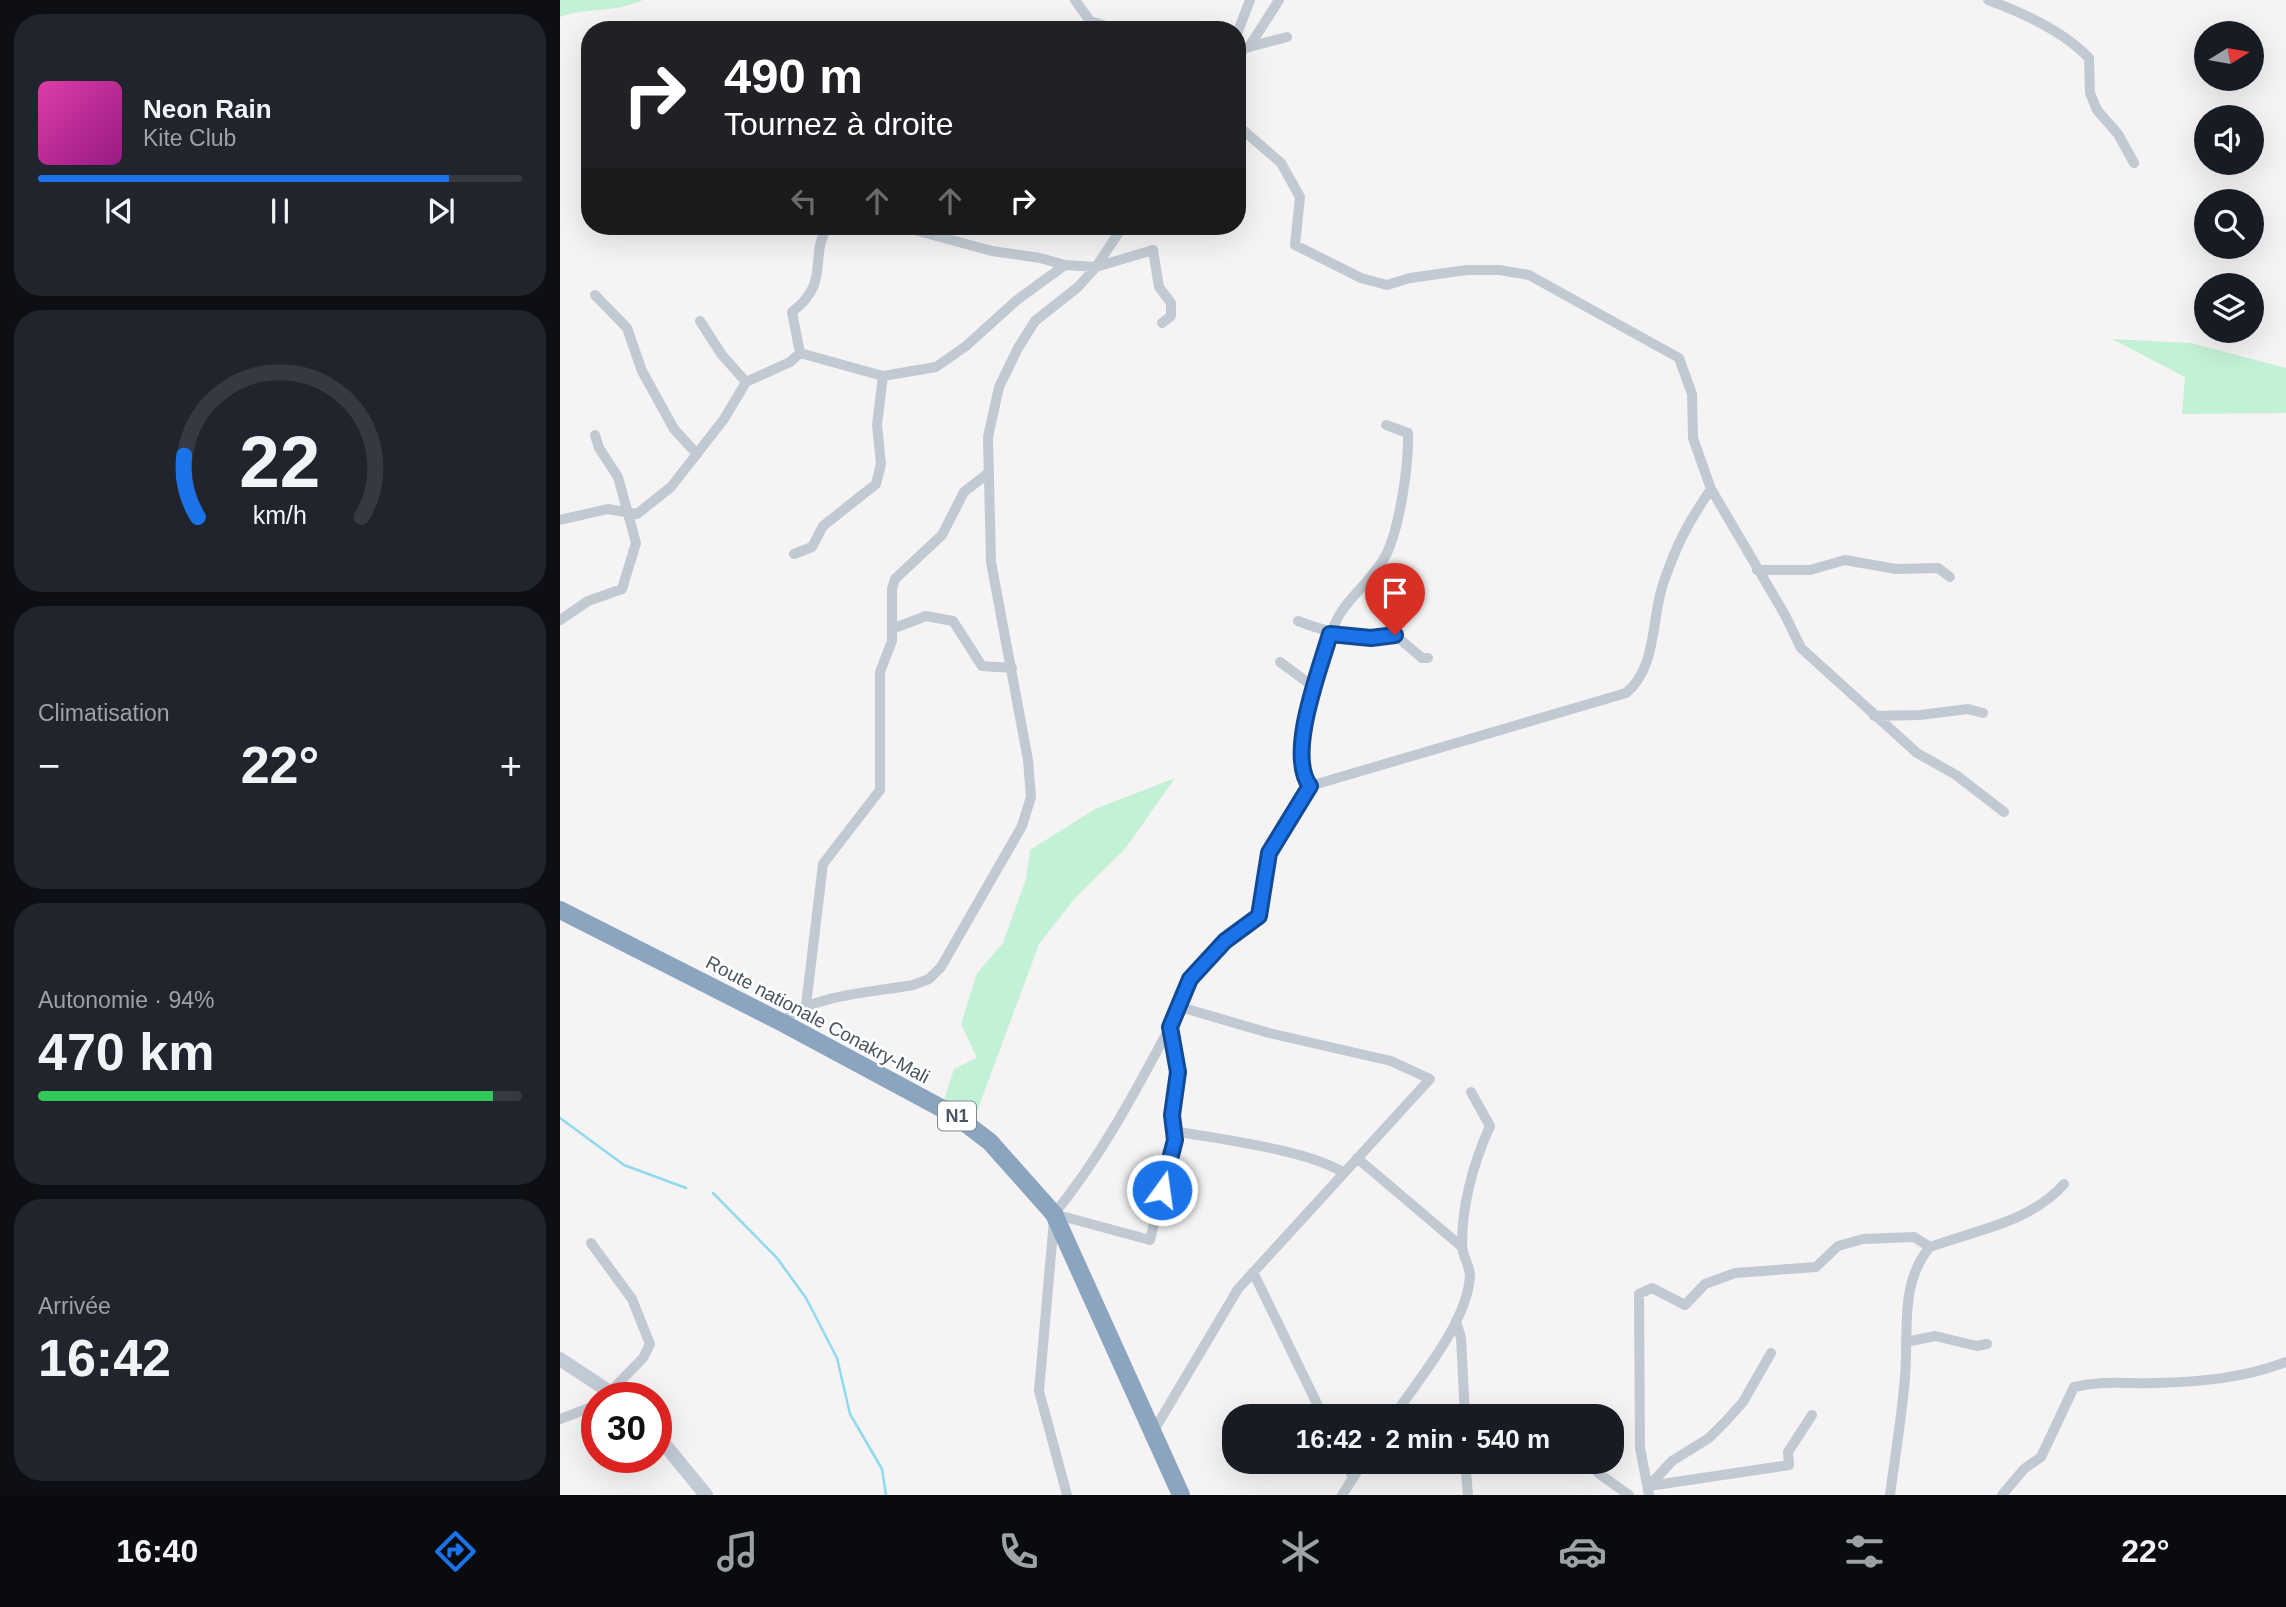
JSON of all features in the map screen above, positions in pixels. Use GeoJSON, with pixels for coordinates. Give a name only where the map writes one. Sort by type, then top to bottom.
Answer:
{"type":"FeatureCollection","features":[{"type":"Feature","properties":{"kind":"highway","name":"Route nationale Conakry-Mali"},"geometry":{"type":"LineString","coordinates":[[560,910],[783,1023],[956,1116],[990,1142],[1054,1214],[1181,1495]]}},
{"type":"Feature","properties":{"kind":"street"},"geometry":{"type":"LineString","coordinates":[[1075,0],[1090,21]]}},
{"type":"Feature","properties":{"kind":"street"},"geometry":{"type":"LineString","coordinates":[[1242,21],[1250,0]]}},
{"type":"Feature","properties":{"kind":"street"},"geometry":{"type":"LineString","coordinates":[[1249,47],[1279,0]]}},
{"type":"Feature","properties":{"kind":"street"},"geometry":{"type":"LineString","coordinates":[[1988,0],[2027,14],[2078,47],[2089,58],[2090,93],[2093,101],[2134,163]]}},
{"type":"Feature","properties":{"kind":"street"},"geometry":{"type":"LineString","coordinates":[[1246,48],[1287,37]]}},
{"type":"Feature","properties":{"kind":"street"},"geometry":{"type":"LineString","coordinates":[[1246,133],[1282,163],[1300,197],[1295,245],[1361,278],[1387,285],[1410,278],[1467,270],[1499,270],[1529,275],[1679,358],[1692,394],[1693,438],[1711,489],[1786,615],[1801,648],[1917,752],[1956,775],[2004,812]]}},
{"type":"Feature","properties":{"kind":"street"},"geometry":{"type":"LineString","coordinates":[[800,353],[792,312],[807,301],[818,276],[822,235]]}},
{"type":"Feature","properties":{"kind":"street"},"geometry":{"type":"LineString","coordinates":[[933,235],[992,251],[1040,257],[1065,265],[1096,267],[1153,250],[1159,287],[1171,303],[1171,316],[1162,323]]}},
{"type":"Feature","properties":{"kind":"street"},"geometry":{"type":"LineString","coordinates":[[783,1023],[788,1015],[806,1005],[913,985],[929,979],[942,967],[1022,826],[1031,797],[1012,668],[990,562],[988,437],[999,387],[1035,321],[1078,287],[1096,267],[1117,235]]}},
{"type":"Feature","properties":{"kind":"street"},"geometry":{"type":"LineString","coordinates":[[800,353],[883,376],[936,367],[966,346],[1017,300],[1065,265]]}},
{"type":"Feature","properties":{"kind":"street"},"geometry":{"type":"LineString","coordinates":[[595,295],[627,328],[642,371],[674,429],[697,454]]}},
{"type":"Feature","properties":{"kind":"street"},"geometry":{"type":"LineString","coordinates":[[700,321],[722,355],[746,382]]}},
{"type":"Feature","properties":{"kind":"street"},"geometry":{"type":"LineString","coordinates":[[560,520],[608,509],[637,514],[671,487],[724,419],[746,382],[790,362],[800,353]]}},
{"type":"Feature","properties":{"kind":"street"},"geometry":{"type":"LineString","coordinates":[[794,554],[812,547],[823,526],[876,484],[881,464],[877,425],[883,376]]}},
{"type":"Feature","properties":{"kind":"street"},"geometry":{"type":"LineString","coordinates":[[1310,786],[1303,778],[1301,757],[1306,721],[1330,634],[1343,609],[1387,553],[1410,463],[1408,433],[1387,425]]}},
{"type":"Feature","properties":{"kind":"street"},"geometry":{"type":"LineString","coordinates":[[560,620],[588,601],[622,589],[636,543],[618,477],[599,448],[595,435]]}},
{"type":"Feature","properties":{"kind":"street"},"geometry":{"type":"LineString","coordinates":[[806,1005],[823,864],[880,790],[880,672],[892,641],[892,589],[895,579],[942,535],[964,492],[987,474]]}},
{"type":"Feature","properties":{"kind":"street"},"geometry":{"type":"LineString","coordinates":[[1067,1495],[1038,1391],[1054,1214],[1080,1181],[1110,1135],[1170,1027],[1190,979],[1225,941],[1259,916],[1269,853],[1310,786],[1626,694],[1637,684],[1649,654],[1662,588],[1683,530],[1711,489]]}},
{"type":"Feature","properties":{"kind":"street"},"geometry":{"type":"LineString","coordinates":[[1757,570],[1810,570],[1845,560],[1896,569],[1938,568],[1950,578]]}},
{"type":"Feature","properties":{"kind":"street"},"geometry":{"type":"LineString","coordinates":[[892,629],[926,616],[953,621],[982,666],[1012,668]]}},
{"type":"Feature","properties":{"kind":"street"},"geometry":{"type":"LineString","coordinates":[[1298,621],[1330,634],[1371,638],[1395,635],[1422,658],[1428,658]]}},
{"type":"Feature","properties":{"kind":"street"},"geometry":{"type":"LineString","coordinates":[[1280,662],[1315,688]]}},
{"type":"Feature","properties":{"kind":"street"},"geometry":{"type":"LineString","coordinates":[[1874,716],[1968,709],[1983,713]]}},
{"type":"Feature","properties":{"kind":"street"},"geometry":{"type":"LineString","coordinates":[[1153,1432],[1238,1289],[1430,1079],[1391,1060],[1269,1034],[1180,1007]]}},
{"type":"Feature","properties":{"kind":"street"},"geometry":{"type":"LineString","coordinates":[[1054,1214],[1150,1240],[1175,1140],[1172,1115],[1178,1072],[1170,1027]]}},
{"type":"Feature","properties":{"kind":"street"},"geometry":{"type":"LineString","coordinates":[[1402,1404],[1456,1321],[1470,1274],[1462,1247],[1472,1168],[1489,1126],[1471,1092]]}},
{"type":"Feature","properties":{"kind":"street"},"geometry":{"type":"LineString","coordinates":[[1174,1131],[1262,1147],[1333,1166],[1344,1173]]}},
{"type":"Feature","properties":{"kind":"street"},"geometry":{"type":"LineString","coordinates":[[1357,1158],[1462,1247]]}},
{"type":"Feature","properties":{"kind":"street"},"geometry":{"type":"LineString","coordinates":[[1890,1495],[1905,1375],[1911,1279],[1920,1259],[1930,1247],[2020,1217],[2049,1200],[2064,1184]]}},
{"type":"Feature","properties":{"kind":"street"},"geometry":{"type":"LineString","coordinates":[[1649,1491],[1641,1464],[1639,1294],[1652,1288],[1685,1305],[1705,1284],[1735,1273],[1816,1267],[1838,1245],[1863,1239],[1914,1237],[1930,1247]]}},
{"type":"Feature","properties":{"kind":"street"},"geometry":{"type":"LineString","coordinates":[[591,1243],[632,1299],[650,1344],[643,1358],[623,1382]]}},
{"type":"Feature","properties":{"kind":"street"},"geometry":{"type":"LineString","coordinates":[[1254,1272],[1317,1404]]}},
{"type":"Feature","properties":{"kind":"street"},"geometry":{"type":"LineString","coordinates":[[1456,1321],[1461,1338],[1464,1404]]}},
{"type":"Feature","properties":{"kind":"street"},"geometry":{"type":"LineString","coordinates":[[1906,1342],[1935,1336],[1977,1346],[1987,1344]]}},
{"type":"Feature","properties":{"kind":"street"},"geometry":{"type":"LineString","coordinates":[[1649,1491],[1672,1461],[1709,1438],[1743,1402],[1771,1353]]}},
{"type":"Feature","properties":{"kind":"street"},"geometry":{"type":"LineString","coordinates":[[560,1359],[592,1382]]}},
{"type":"Feature","properties":{"kind":"street"},"geometry":{"type":"LineString","coordinates":[[2002,1495],[2024,1469],[2041,1457],[2074,1387],[2103,1380],[2155,1383],[2248,1375],[2286,1362]]}},
{"type":"Feature","properties":{"kind":"street"},"geometry":{"type":"LineString","coordinates":[[560,1419],[581,1411]]}},
{"type":"Feature","properties":{"kind":"street"},"geometry":{"type":"LineString","coordinates":[[1649,1491],[1789,1465],[1788,1452],[1812,1415]]}},
{"type":"Feature","properties":{"kind":"street"},"geometry":{"type":"LineString","coordinates":[[672,1454],[706,1495]]}},
{"type":"Feature","properties":{"kind":"street"},"geometry":{"type":"LineString","coordinates":[[1351,1474],[1353,1478]]}},
{"type":"Feature","properties":{"kind":"street"},"geometry":{"type":"LineString","coordinates":[[1342,1495],[1356,1474]]}},
{"type":"Feature","properties":{"kind":"street"},"geometry":{"type":"LineString","coordinates":[[1466,1474],[1468,1495]]}},
{"type":"Feature","properties":{"kind":"street"},"geometry":{"type":"LineString","coordinates":[[1599,1474],[1629,1495]]}},
{"type":"Feature","properties":{"kind":"green space"},"geometry":{"type":"Polygon","coordinates":[[[560,0],[643,0],[623,7],[560,17],[560,0]]]}},
{"type":"Feature","properties":{"kind":"green space"},"geometry":{"type":"Polygon","coordinates":[[[2112,339],[2191,343],[2286,368],[2286,413],[2182,414],[2185,377],[2112,339]]]}},
{"type":"Feature","properties":{"kind":"green space"},"geometry":{"type":"Polygon","coordinates":[[[1175,778],[1125,849],[1075,898],[1039,944],[975,1117],[944,1100],[954,1069],[977,1058],[961,1024],[977,973],[1003,943],[1026,879],[1030,850],[1095,809],[1175,778]]]}},
{"type":"Feature","properties":{"kind":"waterway"},"geometry":{"type":"LineString","coordinates":[[560,1118],[624,1165],[686,1188]]}},
{"type":"Feature","properties":{"kind":"waterway"},"geometry":{"type":"LineString","coordinates":[[713,1193],[777,1258],[806,1298],[837,1358],[850,1414],[882,1469],[886,1495]]}},
{"type":"Feature","properties":{"kind":"route"},"geometry":{"type":"LineString","coordinates":[[1162,1190],[1175,1140],[1172,1115],[1178,1072],[1170,1027],[1190,979],[1225,941],[1259,916],[1269,853],[1310,786],[1303,778],[1301,757],[1306,721],[1330,634],[1371,638],[1395,635]]}}]}
